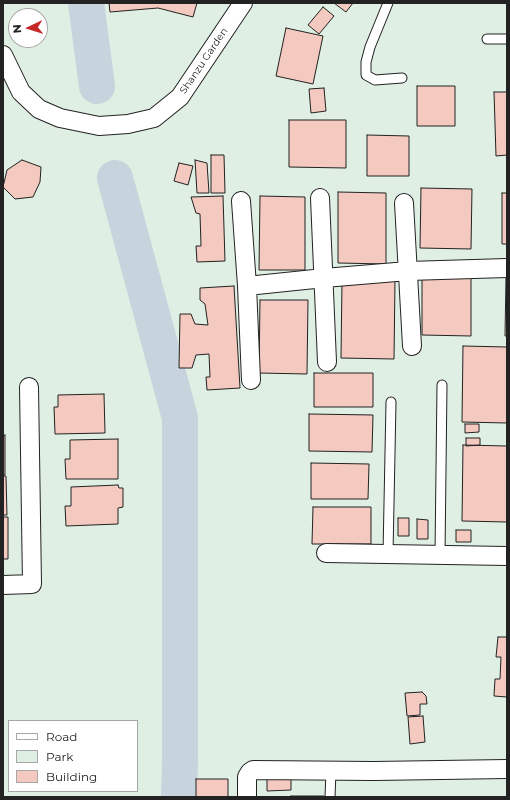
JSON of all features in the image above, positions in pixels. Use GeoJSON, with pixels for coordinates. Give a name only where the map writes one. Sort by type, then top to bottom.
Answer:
{"type":"FeatureCollection","features":[{"type":"Feature","properties":{"kind":"street","name":"Shanzu Garden"},"geometry":{"type":"LineString","coordinates":[[6,61],[21,92],[39,108],[60,118],[99,126],[128,124],[154,118],[180,97],[243,3]]}},
{"type":"Feature","properties":{"kind":"street"},"geometry":{"type":"LineString","coordinates":[[3,89],[6,61]]}},
{"type":"Feature","properties":{"kind":"street"},"geometry":{"type":"LineString","coordinates":[[320,198],[327,362]]}},
{"type":"Feature","properties":{"kind":"street"},"geometry":{"type":"LineString","coordinates":[[241,201],[247,286],[251,380]]}},
{"type":"Feature","properties":{"kind":"street"},"geometry":{"type":"LineString","coordinates":[[404,203],[412,346]]}},
{"type":"Feature","properties":{"kind":"street"},"geometry":{"type":"LineString","coordinates":[[247,286],[408,271],[507,268]]}},
{"type":"Feature","properties":{"kind":"street"},"geometry":{"type":"LineString","coordinates":[[3,585],[32,584],[29,387]]}},
{"type":"Feature","properties":{"kind":"street"},"geometry":{"type":"LineString","coordinates":[[326,553],[507,556]]}},
{"type":"Feature","properties":{"kind":"street"},"geometry":{"type":"LineString","coordinates":[[247,797],[247,776],[253,770],[374,771],[507,769]]}},
{"type":"Feature","properties":{"kind":"lane"},"geometry":{"type":"LineString","coordinates":[[388,3],[370,47],[366,62],[366,75],[375,80],[402,78]]}},
{"type":"Feature","properties":{"kind":"lane"},"geometry":{"type":"LineString","coordinates":[[487,39],[507,39]]}},
{"type":"Feature","properties":{"kind":"lane"},"geometry":{"type":"LineString","coordinates":[[440,554],[442,385]]}},
{"type":"Feature","properties":{"kind":"lane"},"geometry":{"type":"LineString","coordinates":[[388,554],[391,402]]}},
{"type":"Feature","properties":{"kind":"lane"},"geometry":{"type":"LineString","coordinates":[[330,797],[331,771]]}},
{"type":"Feature","properties":{"kind":"green space"},"geometry":{"type":"Polygon","coordinates":[[[3,3],[507,3],[507,797],[3,797],[3,3]]]}},
{"type":"Feature","properties":{"kind":"building"},"geometry":{"type":"Polygon","coordinates":[[[109,3],[197,3],[193,17],[158,8],[110,12],[109,3]]]}},
{"type":"Feature","properties":{"kind":"building"},"geometry":{"type":"Polygon","coordinates":[[[334,3],[353,3],[346,12],[334,3]]]}},
{"type":"Feature","properties":{"kind":"building"},"geometry":{"type":"Polygon","coordinates":[[[323,7],[334,16],[319,34],[308,25],[323,7]]]}},
{"type":"Feature","properties":{"kind":"building"},"geometry":{"type":"Polygon","coordinates":[[[286,28],[323,36],[313,84],[276,76],[286,28]]]}},
{"type":"Feature","properties":{"kind":"building"},"geometry":{"type":"Polygon","coordinates":[[[417,86],[455,86],[455,126],[417,126],[417,86]]]}},
{"type":"Feature","properties":{"kind":"building"},"geometry":{"type":"Polygon","coordinates":[[[324,88],[326,111],[311,113],[309,89],[324,88]]]}},
{"type":"Feature","properties":{"kind":"building"},"geometry":{"type":"Polygon","coordinates":[[[494,92],[507,92],[507,155],[496,156],[494,92]]]}},
{"type":"Feature","properties":{"kind":"building"},"geometry":{"type":"Polygon","coordinates":[[[289,120],[346,120],[346,168],[289,167],[289,120]]]}},
{"type":"Feature","properties":{"kind":"building"},"geometry":{"type":"Polygon","coordinates":[[[367,135],[409,136],[409,176],[367,176],[367,135]]]}},
{"type":"Feature","properties":{"kind":"building"},"geometry":{"type":"Polygon","coordinates":[[[211,155],[224,155],[225,193],[211,193],[211,155]]]}},
{"type":"Feature","properties":{"kind":"building"},"geometry":{"type":"Polygon","coordinates":[[[22,160],[41,167],[40,182],[33,197],[15,199],[3,187],[7,170],[22,160]]]}},
{"type":"Feature","properties":{"kind":"building"},"geometry":{"type":"Polygon","coordinates":[[[195,160],[207,163],[209,193],[197,193],[195,160]]]}},
{"type":"Feature","properties":{"kind":"building"},"geometry":{"type":"Polygon","coordinates":[[[179,163],[193,166],[188,185],[174,181],[179,163]]]}},
{"type":"Feature","properties":{"kind":"building"},"geometry":{"type":"Polygon","coordinates":[[[421,188],[472,189],[471,249],[420,248],[421,188]]]}},
{"type":"Feature","properties":{"kind":"building"},"geometry":{"type":"Polygon","coordinates":[[[338,192],[386,193],[386,264],[338,263],[338,192]]]}},
{"type":"Feature","properties":{"kind":"building"},"geometry":{"type":"Polygon","coordinates":[[[502,193],[507,193],[507,244],[502,244],[502,193]]]}},
{"type":"Feature","properties":{"kind":"building"},"geometry":{"type":"Polygon","coordinates":[[[223,196],[225,261],[197,262],[196,246],[201,246],[200,214],[196,213],[191,197],[223,196]]]}},
{"type":"Feature","properties":{"kind":"building"},"geometry":{"type":"Polygon","coordinates":[[[260,196],[305,197],[305,270],[259,270],[260,196]]]}},
{"type":"Feature","properties":{"kind":"building"},"geometry":{"type":"Polygon","coordinates":[[[422,277],[471,277],[471,336],[422,335],[422,277]]]}},
{"type":"Feature","properties":{"kind":"building"},"geometry":{"type":"Polygon","coordinates":[[[506,277],[507,336],[505,336],[506,277]]]}},
{"type":"Feature","properties":{"kind":"building"},"geometry":{"type":"Polygon","coordinates":[[[342,280],[395,280],[394,359],[341,358],[342,280]]]}},
{"type":"Feature","properties":{"kind":"building"},"geometry":{"type":"Polygon","coordinates":[[[234,286],[240,388],[207,390],[206,377],[210,377],[209,354],[196,355],[192,368],[179,368],[180,314],[191,314],[195,324],[208,325],[205,304],[200,300],[200,288],[234,286]]]}},
{"type":"Feature","properties":{"kind":"building"},"geometry":{"type":"Polygon","coordinates":[[[260,300],[308,300],[307,374],[259,373],[260,300]]]}},
{"type":"Feature","properties":{"kind":"building"},"geometry":{"type":"Polygon","coordinates":[[[463,346],[507,347],[507,423],[462,422],[463,346]]]}},
{"type":"Feature","properties":{"kind":"building"},"geometry":{"type":"Polygon","coordinates":[[[314,373],[373,373],[373,407],[314,407],[314,373]]]}},
{"type":"Feature","properties":{"kind":"building"},"geometry":{"type":"Polygon","coordinates":[[[104,394],[105,433],[55,434],[54,407],[58,407],[58,395],[104,394]]]}},
{"type":"Feature","properties":{"kind":"building"},"geometry":{"type":"Polygon","coordinates":[[[309,414],[373,415],[372,452],[309,451],[309,414]]]}},
{"type":"Feature","properties":{"kind":"building"},"geometry":{"type":"Polygon","coordinates":[[[465,424],[479,424],[479,432],[465,433],[465,424]]]}},
{"type":"Feature","properties":{"kind":"building"},"geometry":{"type":"Polygon","coordinates":[[[5,435],[5,475],[3,475],[3,436],[5,435]]]}},
{"type":"Feature","properties":{"kind":"building"},"geometry":{"type":"Polygon","coordinates":[[[466,438],[480,438],[480,445],[466,446],[466,438]]]}},
{"type":"Feature","properties":{"kind":"building"},"geometry":{"type":"Polygon","coordinates":[[[118,439],[118,479],[66,479],[65,459],[70,459],[70,440],[118,439]]]}},
{"type":"Feature","properties":{"kind":"building"},"geometry":{"type":"Polygon","coordinates":[[[463,445],[507,446],[507,522],[462,521],[463,445]]]}},
{"type":"Feature","properties":{"kind":"building"},"geometry":{"type":"Polygon","coordinates":[[[311,463],[369,464],[368,499],[311,499],[311,463]]]}},
{"type":"Feature","properties":{"kind":"building"},"geometry":{"type":"Polygon","coordinates":[[[3,476],[6,476],[7,515],[3,515],[3,476]]]}},
{"type":"Feature","properties":{"kind":"building"},"geometry":{"type":"Polygon","coordinates":[[[118,485],[119,488],[123,488],[123,507],[118,508],[118,524],[66,526],[65,506],[71,506],[71,487],[118,485]]]}},
{"type":"Feature","properties":{"kind":"building"},"geometry":{"type":"Polygon","coordinates":[[[313,507],[371,507],[371,544],[312,544],[313,507]]]}},
{"type":"Feature","properties":{"kind":"building"},"geometry":{"type":"Polygon","coordinates":[[[3,517],[8,517],[8,559],[3,559],[3,517]]]}},
{"type":"Feature","properties":{"kind":"building"},"geometry":{"type":"Polygon","coordinates":[[[398,518],[409,518],[409,536],[398,536],[398,518]]]}},
{"type":"Feature","properties":{"kind":"building"},"geometry":{"type":"Polygon","coordinates":[[[417,519],[428,520],[428,539],[417,539],[417,519]]]}},
{"type":"Feature","properties":{"kind":"building"},"geometry":{"type":"Polygon","coordinates":[[[456,530],[471,530],[471,542],[456,542],[456,530]]]}},
{"type":"Feature","properties":{"kind":"building"},"geometry":{"type":"Polygon","coordinates":[[[498,637],[507,637],[507,697],[494,696],[495,679],[500,679],[501,657],[496,657],[498,637]]]}},
{"type":"Feature","properties":{"kind":"building"},"geometry":{"type":"Polygon","coordinates":[[[422,692],[426,696],[427,704],[420,704],[420,715],[407,716],[405,693],[422,692]]]}},
{"type":"Feature","properties":{"kind":"building"},"geometry":{"type":"Polygon","coordinates":[[[423,716],[425,742],[410,744],[408,717],[423,716]]]}},
{"type":"Feature","properties":{"kind":"building"},"geometry":{"type":"Polygon","coordinates":[[[267,772],[291,772],[291,790],[267,791],[267,772]]]}},
{"type":"Feature","properties":{"kind":"building"},"geometry":{"type":"Polygon","coordinates":[[[196,779],[228,779],[228,797],[196,797],[196,779]]]}},
{"type":"Feature","properties":{"kind":"building"},"geometry":{"type":"Polygon","coordinates":[[[324,796],[324,797],[291,797],[324,796]]]}},
{"type":"Feature","properties":{"kind":"waterway"},"geometry":{"type":"LineString","coordinates":[[86,3],[97,86]]}},
{"type":"Feature","properties":{"kind":"waterway"},"geometry":{"type":"LineString","coordinates":[[115,178],[180,418],[179,797]]}}]}
